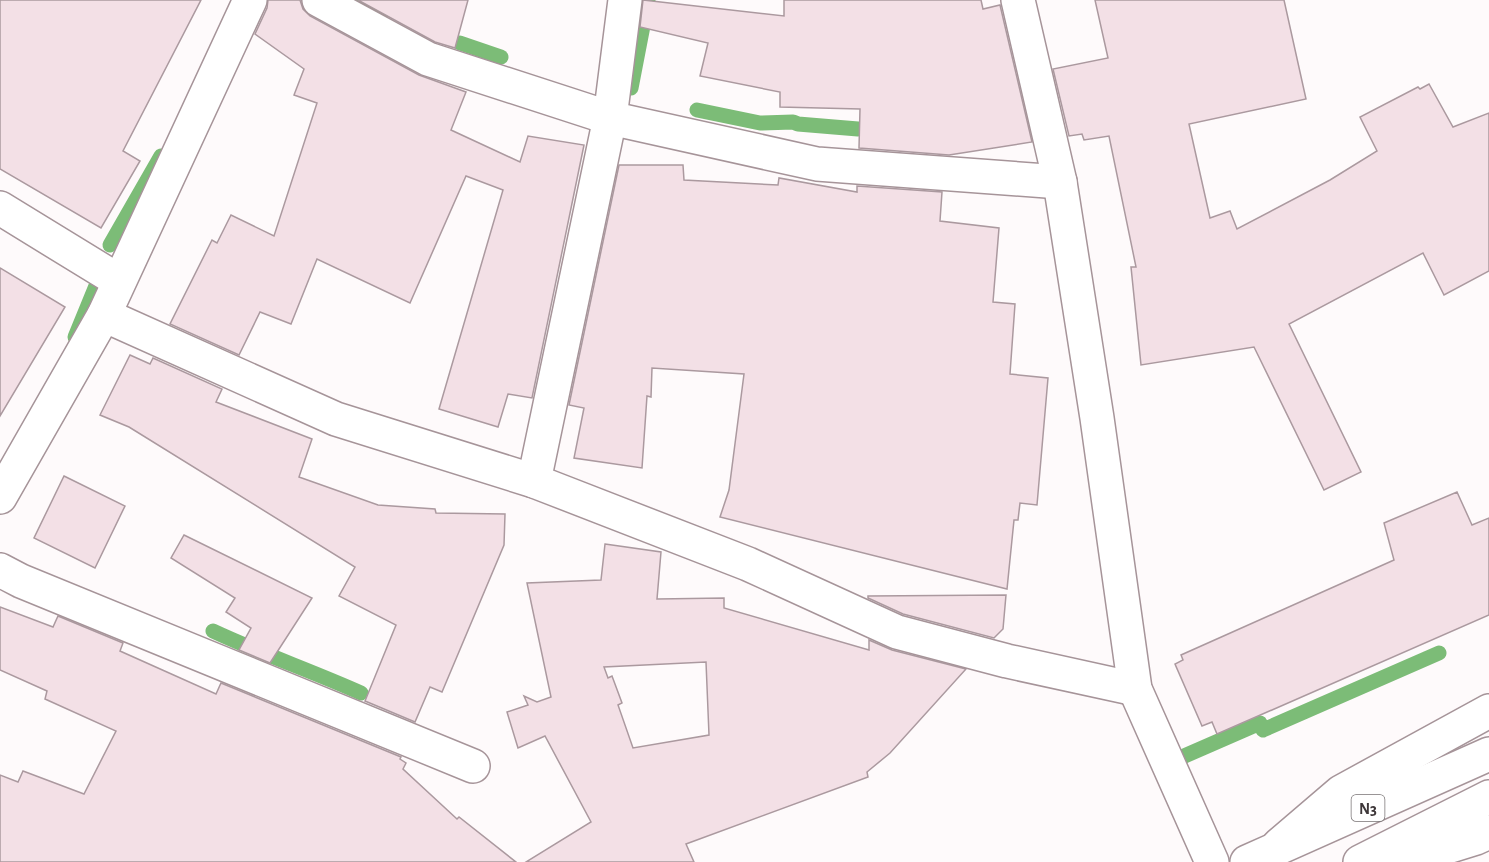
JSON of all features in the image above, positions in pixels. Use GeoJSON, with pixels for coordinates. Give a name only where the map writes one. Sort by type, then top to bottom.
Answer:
{"type":"FeatureCollection","features":[{"type":"Feature","properties":{"kind":"main road"},"geometry":{"type":"LineString","coordinates":[[0,497],[104,315],[250,0]]}},
{"type":"Feature","properties":{"kind":"main road"},"geometry":{"type":"LineString","coordinates":[[319,0],[428,59],[610,118],[817,164],[1060,182]]}},
{"type":"Feature","properties":{"kind":"main road"},"geometry":{"type":"LineString","coordinates":[[534,481],[610,118],[625,0]]}},
{"type":"Feature","properties":{"kind":"main road"},"geometry":{"type":"LineString","coordinates":[[1018,0],[1060,182],[1097,418],[1135,689],[1212,862]]}},
{"type":"Feature","properties":{"kind":"main road"},"geometry":{"type":"LineString","coordinates":[[0,208],[119,281]]}},
{"type":"Feature","properties":{"kind":"main road"},"geometry":{"type":"LineString","coordinates":[[104,315],[336,419],[534,481],[748,564],[897,632],[1007,661],[1135,689]]}},
{"type":"Feature","properties":{"kind":"main road"},"geometry":{"type":"LineString","coordinates":[[0,570],[21,581],[473,766]]}},
{"type":"Feature","properties":{"kind":"main road","name":"N3"},"geometry":{"type":"LineString","coordinates":[[1260,856],[1341,792],[1489,711]]}},
{"type":"Feature","properties":{"kind":"main road","name":"N3"},"geometry":{"type":"LineString","coordinates":[[1260,856],[1489,754]]}},
{"type":"Feature","properties":{"kind":"main road","name":"N3"},"geometry":{"type":"LineString","coordinates":[[1360,862],[1489,796]]}},
{"type":"Feature","properties":{"kind":"main road"},"geometry":{"type":"LineString","coordinates":[[1400,862],[1489,832]]}},
{"type":"Feature","properties":{"kind":"building"},"geometry":{"type":"Polygon","coordinates":[[[0,0],[201,0],[123,151],[140,161],[101,228],[0,169],[0,0]]]}},
{"type":"Feature","properties":{"kind":"building"},"geometry":{"type":"Polygon","coordinates":[[[268,0],[300,0],[303,9],[310,16],[419,75],[466,92],[451,130],[520,162],[528,136],[584,145],[532,398],[508,394],[498,427],[439,409],[503,190],[466,176],[410,303],[317,259],[291,324],[260,312],[239,355],[170,324],[212,240],[217,243],[231,215],[274,236],[317,103],[294,95],[304,69],[255,34],[267,8],[268,0]]]}},
{"type":"Feature","properties":{"kind":"building"},"geometry":{"type":"Polygon","coordinates":[[[358,0],[468,0],[455,48],[435,42],[358,0]]]}},
{"type":"Feature","properties":{"kind":"building"},"geometry":{"type":"Polygon","coordinates":[[[643,0],[784,16],[784,0],[981,0],[983,9],[1000,5],[1032,142],[949,155],[859,148],[860,109],[780,107],[780,92],[700,76],[708,43],[640,27],[643,0]]]}},
{"type":"Feature","properties":{"kind":"building"},"geometry":{"type":"Polygon","coordinates":[[[1095,0],[1284,0],[1306,99],[1189,124],[1210,218],[1230,211],[1237,229],[1330,180],[1377,151],[1360,117],[1418,87],[1420,89],[1429,84],[1453,127],[1489,113],[1489,271],[1444,295],[1423,253],[1289,324],[1361,472],[1324,490],[1254,347],[1141,365],[1131,267],[1136,267],[1109,136],[1084,140],[1082,134],[1069,136],[1053,69],[1108,58],[1095,0]]]}},
{"type":"Feature","properties":{"kind":"building"},"geometry":{"type":"Polygon","coordinates":[[[619,165],[683,165],[684,180],[778,185],[779,178],[857,192],[857,186],[942,192],[940,221],[999,228],[993,302],[1015,304],[1010,374],[1048,378],[1037,505],[1020,503],[1018,520],[1014,520],[1007,589],[720,517],[729,490],[744,374],[652,368],[651,397],[647,396],[642,468],[574,458],[584,408],[569,405],[619,165]]]}},
{"type":"Feature","properties":{"kind":"building"},"geometry":{"type":"Polygon","coordinates":[[[0,268],[65,307],[0,416],[0,268]]]}},
{"type":"Feature","properties":{"kind":"building"},"geometry":{"type":"Polygon","coordinates":[[[130,355],[150,364],[153,358],[222,389],[216,402],[312,439],[299,477],[378,505],[435,509],[436,513],[505,514],[504,545],[442,692],[430,687],[415,722],[365,701],[396,625],[339,596],[355,567],[129,427],[100,415],[130,355]]]}},
{"type":"Feature","properties":{"kind":"building"},"geometry":{"type":"Polygon","coordinates":[[[64,476],[125,506],[95,568],[34,538],[64,476]]]}},
{"type":"Feature","properties":{"kind":"building"},"geometry":{"type":"Polygon","coordinates":[[[1457,492],[1472,525],[1489,518],[1489,615],[1217,734],[1212,722],[1202,726],[1175,664],[1183,660],[1181,655],[1394,560],[1384,523],[1457,492]]]}},
{"type":"Feature","properties":{"kind":"building"},"geometry":{"type":"Polygon","coordinates":[[[184,535],[312,598],[270,663],[239,650],[251,628],[226,612],[235,598],[171,558],[184,535]]]}},
{"type":"Feature","properties":{"kind":"building"},"geometry":{"type":"Polygon","coordinates":[[[605,544],[661,552],[657,599],[724,598],[724,608],[869,650],[869,640],[892,650],[966,669],[890,753],[867,772],[868,777],[686,844],[694,862],[526,862],[591,822],[545,736],[518,748],[507,712],[528,705],[524,696],[537,702],[551,697],[527,583],[601,580],[605,544]],[[706,662],[604,667],[608,678],[612,676],[622,703],[618,705],[633,748],[709,735],[706,662]]]}},
{"type":"Feature","properties":{"kind":"building"},"geometry":{"type":"Polygon","coordinates":[[[1006,595],[1003,629],[994,638],[903,614],[868,598],[868,596],[1006,595]]]}},
{"type":"Feature","properties":{"kind":"building"},"geometry":{"type":"Polygon","coordinates":[[[0,607],[53,627],[58,616],[123,643],[120,651],[216,694],[221,683],[401,757],[400,759],[406,763],[403,769],[457,819],[459,817],[516,862],[0,862],[0,775],[18,782],[23,771],[84,794],[116,731],[45,699],[47,691],[0,670],[0,607]]]}},
{"type":"Feature","properties":{"kind":"waterway"},"geometry":{"type":"LineString","coordinates":[[354,0],[384,11]]}},
{"type":"Feature","properties":{"kind":"waterway"},"geometry":{"type":"LineString","coordinates":[[631,88],[648,0]]}},
{"type":"Feature","properties":{"kind":"waterway"},"geometry":{"type":"LineString","coordinates":[[460,43],[501,57]]}},
{"type":"Feature","properties":{"kind":"waterway"},"geometry":{"type":"LineString","coordinates":[[697,110],[760,123],[793,122],[858,129]]}},
{"type":"Feature","properties":{"kind":"waterway"},"geometry":{"type":"LineString","coordinates":[[110,245],[161,156]]}},
{"type":"Feature","properties":{"kind":"waterway"},"geometry":{"type":"LineString","coordinates":[[75,337],[100,276]]}},
{"type":"Feature","properties":{"kind":"waterway"},"geometry":{"type":"LineString","coordinates":[[213,631],[361,693]]}},
{"type":"Feature","properties":{"kind":"waterway"},"geometry":{"type":"LineString","coordinates":[[1182,757],[1260,723],[1263,730],[1439,653]]}}]}
